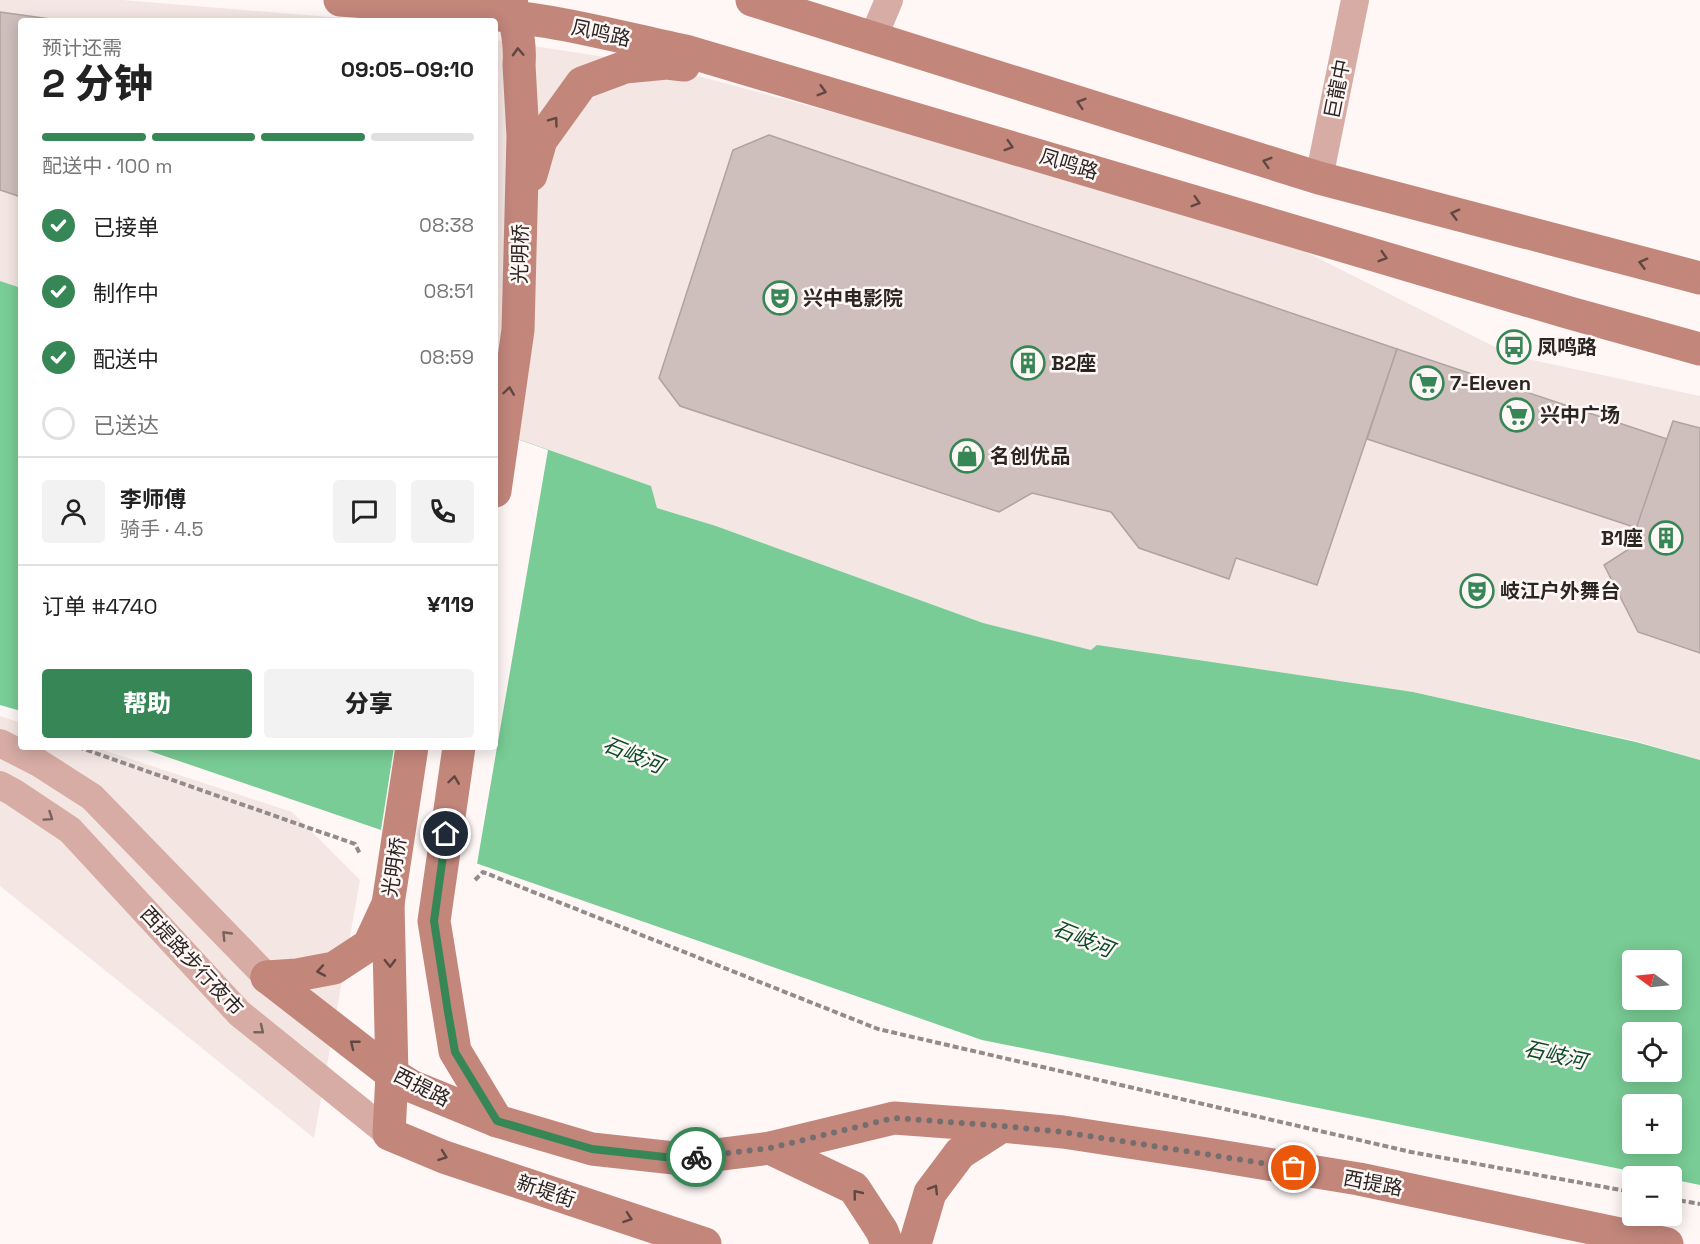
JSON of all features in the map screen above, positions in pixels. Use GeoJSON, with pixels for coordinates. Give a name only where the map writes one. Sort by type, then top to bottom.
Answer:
{"type":"FeatureCollection","features":[{"type":"Feature","properties":{"kind":"street","name":"凤鸣路"},"geometry":{"type":"LineString","coordinates":[[340,0],[466,10],[513,9],[552,23],[689,52],[1570,313],[1700,349]]}},
{"type":"Feature","properties":{"kind":"street"},"geometry":{"type":"LineString","coordinates":[[752,0],[1319,178],[1700,278]]}},
{"type":"Feature","properties":{"kind":"street"},"geometry":{"type":"LineString","coordinates":[[873,38],[889,0]]}},
{"type":"Feature","properties":{"kind":"street","name":"巨龍中"},"geometry":{"type":"LineString","coordinates":[[1319,178],[1355,0]]}},
{"type":"Feature","properties":{"kind":"street","name":"光明桥"},"geometry":{"type":"LineString","coordinates":[[498,470],[518,330],[523,136],[519,55],[513,9]]}},
{"type":"Feature","properties":{"kind":"street"},"geometry":{"type":"LineString","coordinates":[[521,215],[541,140],[582,83],[625,67],[667,63],[766,75]]}},
{"type":"Feature","properties":{"kind":"street","name":"西提路步行夜市"},"geometry":{"type":"LineString","coordinates":[[0,743],[39,763],[92,797],[267,977]]}},
{"type":"Feature","properties":{"kind":"street","name":"光明桥"},"geometry":{"type":"LineString","coordinates":[[267,977],[334,969],[369,945],[388,904],[412,750]]}},
{"type":"Feature","properties":{"kind":"street"},"geometry":{"type":"LineString","coordinates":[[459,750],[434,921],[455,1052],[497,1121]]}},
{"type":"Feature","properties":{"kind":"street","name":"西提路步行夜市"},"geometry":{"type":"LineString","coordinates":[[0,785],[70,830],[239,1013],[389,1134]]}},
{"type":"Feature","properties":{"kind":"street"},"geometry":{"type":"LineString","coordinates":[[388,904],[392,1074],[389,1134]]}},
{"type":"Feature","properties":{"kind":"street","name":"西提路"},"geometry":{"type":"LineString","coordinates":[[267,977],[392,1074],[411,1086],[497,1121],[592,1149],[683,1159],[770,1148],[894,1118],[1002,1126],[1063,1132],[1359,1179],[1667,1244]]}},
{"type":"Feature","properties":{"kind":"street"},"geometry":{"type":"LineString","coordinates":[[915,1244],[930,1193],[960,1153],[1002,1126]]}},
{"type":"Feature","properties":{"kind":"street","name":"新堤街"},"geometry":{"type":"LineString","coordinates":[[389,1134],[444,1156],[705,1244]]}},
{"type":"Feature","properties":{"kind":"street"},"geometry":{"type":"LineString","coordinates":[[770,1148],[854,1188],[882,1231],[887,1244]]}},
{"type":"Feature","properties":{"kind":"path"},"geometry":{"type":"LineString","coordinates":[[87,750],[354,844],[360,854]]}},
{"type":"Feature","properties":{"kind":"path"},"geometry":{"type":"LineString","coordinates":[[475,880],[483,872],[878,1029],[1411,1152],[1622,1190]]}},
{"type":"Feature","properties":{"kind":"path"},"geometry":{"type":"LineString","coordinates":[[1682,1201],[1700,1204]]}},
{"type":"Feature","properties":{"kind":"shaded area"},"geometry":{"type":"Polygon","coordinates":[[[0,0],[122,0],[342,18],[18,18],[18,287],[0,281],[0,0]]]}},
{"type":"Feature","properties":{"kind":"shaded area","name":"兴中广场"},"geometry":{"type":"Polygon","coordinates":[[[498,40],[657,65],[1252,225],[1513,356],[1700,396],[1700,760],[1636,741],[1413,692],[1091,650],[983,623],[716,526],[657,508],[650,486],[498,432],[498,40]]]}},
{"type":"Feature","properties":{"kind":"shaded area"},"geometry":{"type":"Polygon","coordinates":[[[0,716],[18,722],[18,750],[103,750],[292,812],[360,880],[314,1138],[0,886],[0,716]]]}},
{"type":"Feature","properties":{"kind":"water"},"geometry":{"type":"Polygon","coordinates":[[[0,281],[18,287],[18,710],[0,705],[0,281]]]}},
{"type":"Feature","properties":{"kind":"water","name":"石岐河"},"geometry":{"type":"Polygon","coordinates":[[[498,432],[651,486],[657,508],[716,526],[983,623],[1091,650],[1097,645],[1413,692],[1636,742],[1700,760],[1700,1185],[1682,1181],[1682,1166],[1622,1166],[1622,1169],[982,1040],[147,750],[498,750],[498,432]]]}},
{"type":"Feature","properties":{"kind":"pier"},"geometry":{"type":"Polygon","coordinates":[[[498,432],[548,450],[498,742],[498,432]]]}},
{"type":"Feature","properties":{"kind":"pier"},"geometry":{"type":"Polygon","coordinates":[[[394,750],[497,750],[477,864],[381,830],[394,750]]]}},
{"type":"Feature","properties":{"kind":"building"},"geometry":{"type":"Polygon","coordinates":[[[0,12],[43,18],[18,18],[18,196],[0,190],[0,12]]]}},
{"type":"Feature","properties":{"kind":"building","name":"B2座"},"geometry":{"type":"Polygon","coordinates":[[[769,135],[1397,349],[1317,585],[1236,558],[1229,579],[1139,548],[1111,512],[1032,493],[999,512],[680,406],[659,378],[733,150],[769,135]]]}},
{"type":"Feature","properties":{"kind":"building"},"geometry":{"type":"Polygon","coordinates":[[[1397,349],[1667,439],[1637,528],[1367,439],[1397,349]]]}},
{"type":"Feature","properties":{"kind":"building","name":"B1座"},"geometry":{"type":"Polygon","coordinates":[[[1673,421],[1700,428],[1700,653],[1638,632],[1604,565],[1629,549],[1673,421]]]}},
{"type":"Feature","properties":{"kind":"way so far"},"geometry":{"type":"LineString","coordinates":[[696,1157],[770,1148],[894,1118],[1063,1132],[1294,1168]]}},
{"type":"Feature","properties":{"kind":"place","name":"兴中电影院"},"geometry":{"type":"Point","coordinates":[780,298]}},
{"type":"Feature","properties":{"kind":"place","name":"凤鸣路"},"geometry":{"type":"Point","coordinates":[1514,347]}},
{"type":"Feature","properties":{"kind":"place","name":"B2座"},"geometry":{"type":"Point","coordinates":[1028,363]}},
{"type":"Feature","properties":{"kind":"place","name":"7-Eleven"},"geometry":{"type":"Point","coordinates":[1427,383]}},
{"type":"Feature","properties":{"kind":"place","name":"兴中广场"},"geometry":{"type":"Point","coordinates":[1517,415]}},
{"type":"Feature","properties":{"kind":"place","name":"名创优品"},"geometry":{"type":"Point","coordinates":[967,456]}},
{"type":"Feature","properties":{"kind":"place","name":"B1座"},"geometry":{"type":"Point","coordinates":[1666,538]}},
{"type":"Feature","properties":{"kind":"place","name":"岐江户外舞台"},"geometry":{"type":"Point","coordinates":[1477,591]}},
{"type":"Feature","properties":{"kind":"route"},"geometry":{"type":"LineString","coordinates":[[446,834],[434,921],[444,993],[455,1052],[497,1121],[592,1149],[683,1159],[696,1157]]}}]}
